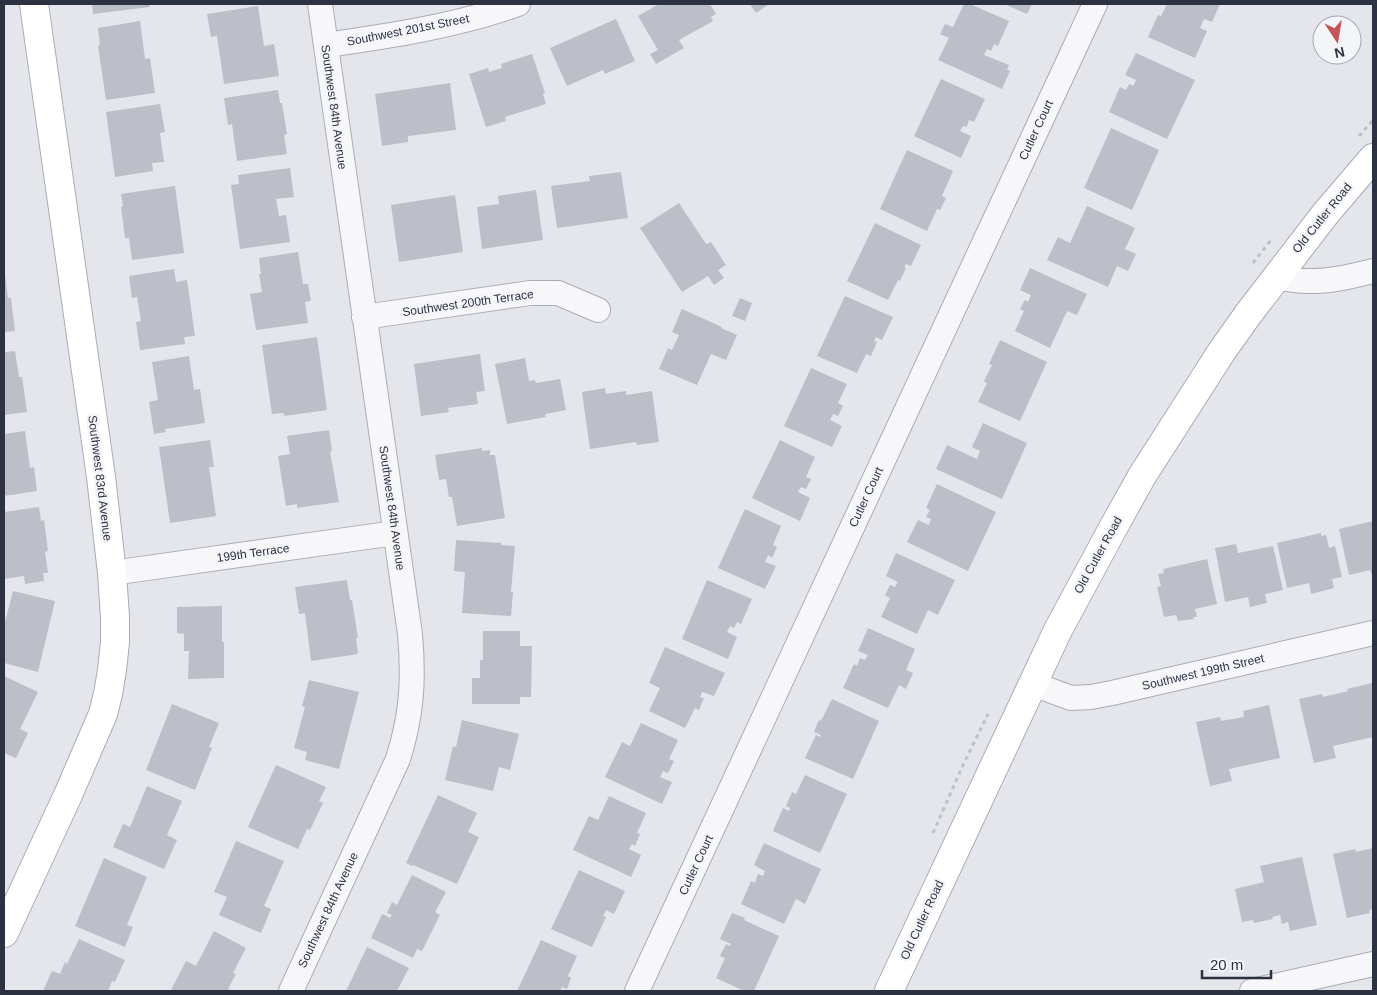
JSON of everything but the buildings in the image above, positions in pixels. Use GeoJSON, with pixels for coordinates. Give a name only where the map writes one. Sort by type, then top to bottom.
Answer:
{"type":"FeatureCollection","features":[{"type":"Feature","properties":{"kind":"main road","name":"Southwest 83rd Avenue"},"geometry":{"type":"LineString","coordinates":[[4,933],[12,896],[68,795],[103,714],[110,686],[115,616],[101,477],[34,4]]}},
{"type":"Feature","properties":{"kind":"main road","name":"Old Cutler Road"},"geometry":{"type":"LineString","coordinates":[[889,991],[1062,622],[1142,476],[1222,351],[1326,213],[1373,158]]}},
{"type":"Feature","properties":{"kind":"street","name":"Southwest 84th Avenue"},"geometry":{"type":"LineString","coordinates":[[290,991],[394,769],[402,748],[407,726],[412,687],[412,652],[320,4]]}},
{"type":"Feature","properties":{"kind":"street","name":"Southwest 201st Street"},"geometry":{"type":"LineString","coordinates":[[326,45],[457,22],[518,4]]}},
{"type":"Feature","properties":{"kind":"street","name":"Cutler Court"},"geometry":{"type":"LineString","coordinates":[[637,991],[1095,4]]}},
{"type":"Feature","properties":{"kind":"street"},"geometry":{"type":"LineString","coordinates":[[1276,277],[1307,282],[1326,281],[1373,271]]}},
{"type":"Feature","properties":{"kind":"street","name":"Southwest 200th Terrace"},"geometry":{"type":"LineString","coordinates":[[364,317],[530,293],[558,293],[598,310]]}},
{"type":"Feature","properties":{"kind":"street","name":"199th Terrace"},"geometry":{"type":"LineString","coordinates":[[112,573],[395,533]]}},
{"type":"Feature","properties":{"kind":"street","name":"Southwest 199th Street"},"geometry":{"type":"LineString","coordinates":[[1033,684],[1071,698],[1091,697],[1373,633]]}},
{"type":"Feature","properties":{"kind":"street"},"geometry":{"type":"LineString","coordinates":[[1252,991],[1373,964]]}}]}
